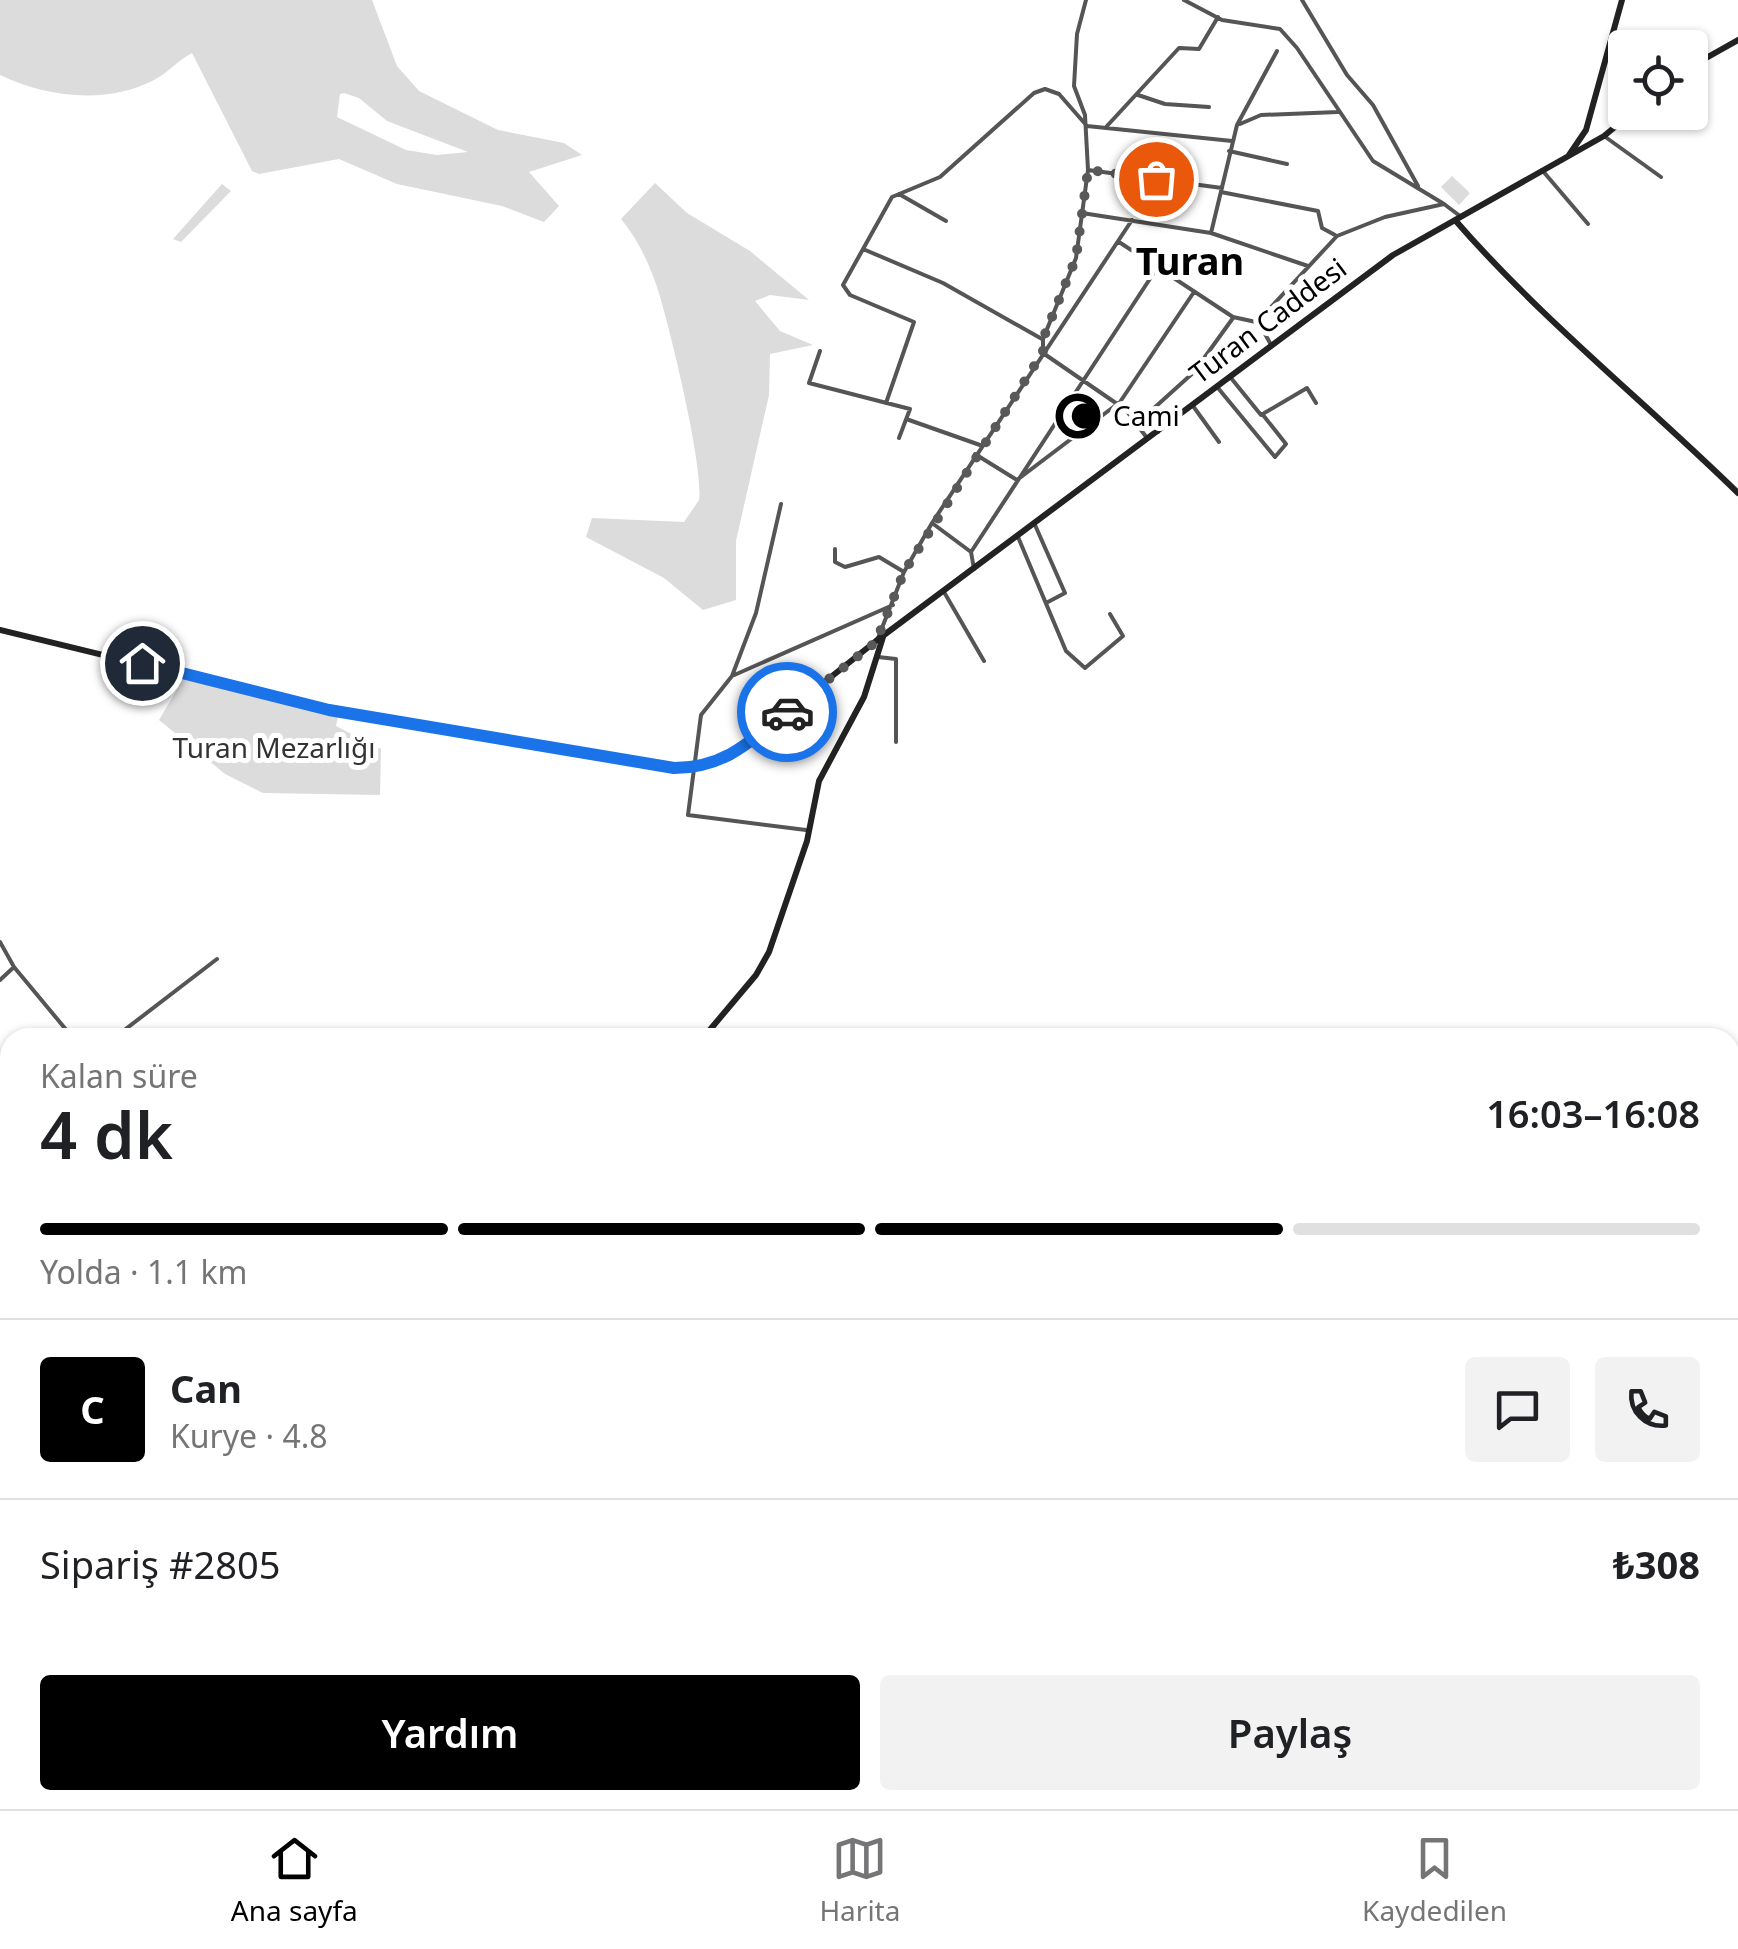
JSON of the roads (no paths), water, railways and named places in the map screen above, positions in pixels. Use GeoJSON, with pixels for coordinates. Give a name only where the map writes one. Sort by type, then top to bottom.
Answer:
{"type":"FeatureCollection","features":[{"type":"Feature","properties":{"kind":"street"},"geometry":{"type":"LineString","coordinates":[[1043,352],[1043,339],[1076,258],[1088,170],[1086,126],[1074,86],[1077,34],[1086,0]]}},
{"type":"Feature","properties":{"kind":"street"},"geometry":{"type":"LineString","coordinates":[[1184,0],[1218,17],[1280,29],[1373,161],[1444,204],[1542,314],[1605,366],[1738,493]]}},
{"type":"Feature","properties":{"kind":"street"},"geometry":{"type":"LineString","coordinates":[[1302,0],[1348,75],[1373,106],[1421,191]]}},
{"type":"Feature","properties":{"kind":"street"},"geometry":{"type":"LineString","coordinates":[[1568,156],[1586,130],[1622,0]]}},
{"type":"Feature","properties":{"kind":"street"},"geometry":{"type":"LineString","coordinates":[[1107,126],[1178,48],[1199,49],[1218,17]]}},
{"type":"Feature","properties":{"kind":"street"},"geometry":{"type":"LineString","coordinates":[[1708,57],[1738,40]]}},
{"type":"Feature","properties":{"kind":"street"},"geometry":{"type":"LineString","coordinates":[[1211,233],[1237,125],[1277,51]]}},
{"type":"Feature","properties":{"kind":"street"},"geometry":{"type":"LineString","coordinates":[[886,402],[914,324],[846,292],[845,278],[864,250],[880,211],[899,194],[940,178],[1045,88],[1059,94],[1086,126],[1232,141]]}},
{"type":"Feature","properties":{"kind":"street"},"geometry":{"type":"LineString","coordinates":[[1138,95],[1164,104],[1209,108]]}},
{"type":"Feature","properties":{"kind":"street"},"geometry":{"type":"LineString","coordinates":[[1237,125],[1261,115],[1338,112]]}},
{"type":"Feature","properties":{"kind":"street","name":"Turan Caddesi"},"geometry":{"type":"LineString","coordinates":[[694,768],[731,757],[880,639],[1393,255],[1611,130]]}},
{"type":"Feature","properties":{"kind":"street"},"geometry":{"type":"LineString","coordinates":[[1604,136],[1661,177]]}},
{"type":"Feature","properties":{"kind":"street"},"geometry":{"type":"LineString","coordinates":[[1229,151],[1287,164]]}},
{"type":"Feature","properties":{"kind":"street"},"geometry":{"type":"LineString","coordinates":[[1088,170],[1222,190],[1318,212],[1322,228],[1337,236]]}},
{"type":"Feature","properties":{"kind":"street"},"geometry":{"type":"LineString","coordinates":[[1542,170],[1588,224]]}},
{"type":"Feature","properties":{"kind":"street"},"geometry":{"type":"LineString","coordinates":[[899,194],[946,220]]}},
{"type":"Feature","properties":{"kind":"street"},"geometry":{"type":"LineString","coordinates":[[1258,322],[1337,236],[1384,217],[1444,204]]}},
{"type":"Feature","properties":{"kind":"street"},"geometry":{"type":"LineString","coordinates":[[1082,213],[1211,233],[1308,266]]}},
{"type":"Feature","properties":{"kind":"street"},"geometry":{"type":"LineString","coordinates":[[711,1028],[756,975],[769,952],[810,830],[828,757],[864,697],[904,572],[975,454],[1132,220]]}},
{"type":"Feature","properties":{"kind":"street"},"geometry":{"type":"LineString","coordinates":[[1119,242],[1233,318],[1258,322]]}},
{"type":"Feature","properties":{"kind":"street"},"geometry":{"type":"LineString","coordinates":[[864,250],[943,283],[1043,339]]}},
{"type":"Feature","properties":{"kind":"street"},"geometry":{"type":"LineString","coordinates":[[974,569],[971,552],[1157,268]]}},
{"type":"Feature","properties":{"kind":"street"},"geometry":{"type":"LineString","coordinates":[[1017,480],[1120,402],[1194,292]]}},
{"type":"Feature","properties":{"kind":"street"},"geometry":{"type":"LineString","coordinates":[[1142,418],[1194,372],[1233,318]]}},
{"type":"Feature","properties":{"kind":"street"},"geometry":{"type":"LineString","coordinates":[[1258,322],[1272,346]]}},
{"type":"Feature","properties":{"kind":"street"},"geometry":{"type":"LineString","coordinates":[[820,351],[809,382],[910,409],[899,438]]}},
{"type":"Feature","properties":{"kind":"street"},"geometry":{"type":"LineString","coordinates":[[1043,352],[1158,432]]}},
{"type":"Feature","properties":{"kind":"street"},"geometry":{"type":"LineString","coordinates":[[1218,388],[1275,457],[1286,444],[1231,378]]}},
{"type":"Feature","properties":{"kind":"street"},"geometry":{"type":"LineString","coordinates":[[1262,415],[1307,388],[1316,403]]}},
{"type":"Feature","properties":{"kind":"street"},"geometry":{"type":"LineString","coordinates":[[1120,402],[1148,440]]}},
{"type":"Feature","properties":{"kind":"street"},"geometry":{"type":"LineString","coordinates":[[1193,406],[1218,442]]}},
{"type":"Feature","properties":{"kind":"street"},"geometry":{"type":"LineString","coordinates":[[909,420],[981,445]]}},
{"type":"Feature","properties":{"kind":"street"},"geometry":{"type":"LineString","coordinates":[[975,454],[1017,480]]}},
{"type":"Feature","properties":{"kind":"street"},"geometry":{"type":"LineString","coordinates":[[781,504],[756,613],[732,676],[701,716],[688,815],[810,830]]}},
{"type":"Feature","properties":{"kind":"street"},"geometry":{"type":"LineString","coordinates":[[932,523],[971,552]]}},
{"type":"Feature","properties":{"kind":"street"},"geometry":{"type":"LineString","coordinates":[[1034,525],[1065,593],[1046,603]]}},
{"type":"Feature","properties":{"kind":"street"},"geometry":{"type":"LineString","coordinates":[[1018,537],[1066,651],[1085,668],[1123,636],[1110,614]]}},
{"type":"Feature","properties":{"kind":"street"},"geometry":{"type":"LineString","coordinates":[[835,549],[836,562],[845,568],[878,557],[904,572]]}},
{"type":"Feature","properties":{"kind":"street"},"geometry":{"type":"LineString","coordinates":[[944,592],[984,661]]}},
{"type":"Feature","properties":{"kind":"street"},"geometry":{"type":"LineString","coordinates":[[732,676],[892,605]]}},
{"type":"Feature","properties":{"kind":"street"},"geometry":{"type":"LineString","coordinates":[[0,630],[329,710],[694,768]]}},
{"type":"Feature","properties":{"kind":"street"},"geometry":{"type":"LineString","coordinates":[[878,657],[896,659],[896,742]]}},
{"type":"Feature","properties":{"kind":"street"},"geometry":{"type":"LineString","coordinates":[[0,942],[14,968],[65,1028]]}},
{"type":"Feature","properties":{"kind":"street"},"geometry":{"type":"LineString","coordinates":[[127,1028],[217,959]]}},
{"type":"Feature","properties":{"kind":"street"},"geometry":{"type":"LineString","coordinates":[[0,980],[14,968]]}},
{"type":"Feature","properties":{"kind":"place","name":"Cami"},"geometry":{"type":"Point","coordinates":[1078,416]}},
{"type":"Feature","properties":{"kind":"district","name":"Turan"},"geometry":{"type":"Point","coordinates":[1190,262]}},
{"type":"Feature","properties":{"kind":"park label","name":"Turan Mezarlığı"},"geometry":{"type":"Point","coordinates":[274,748]}}]}
